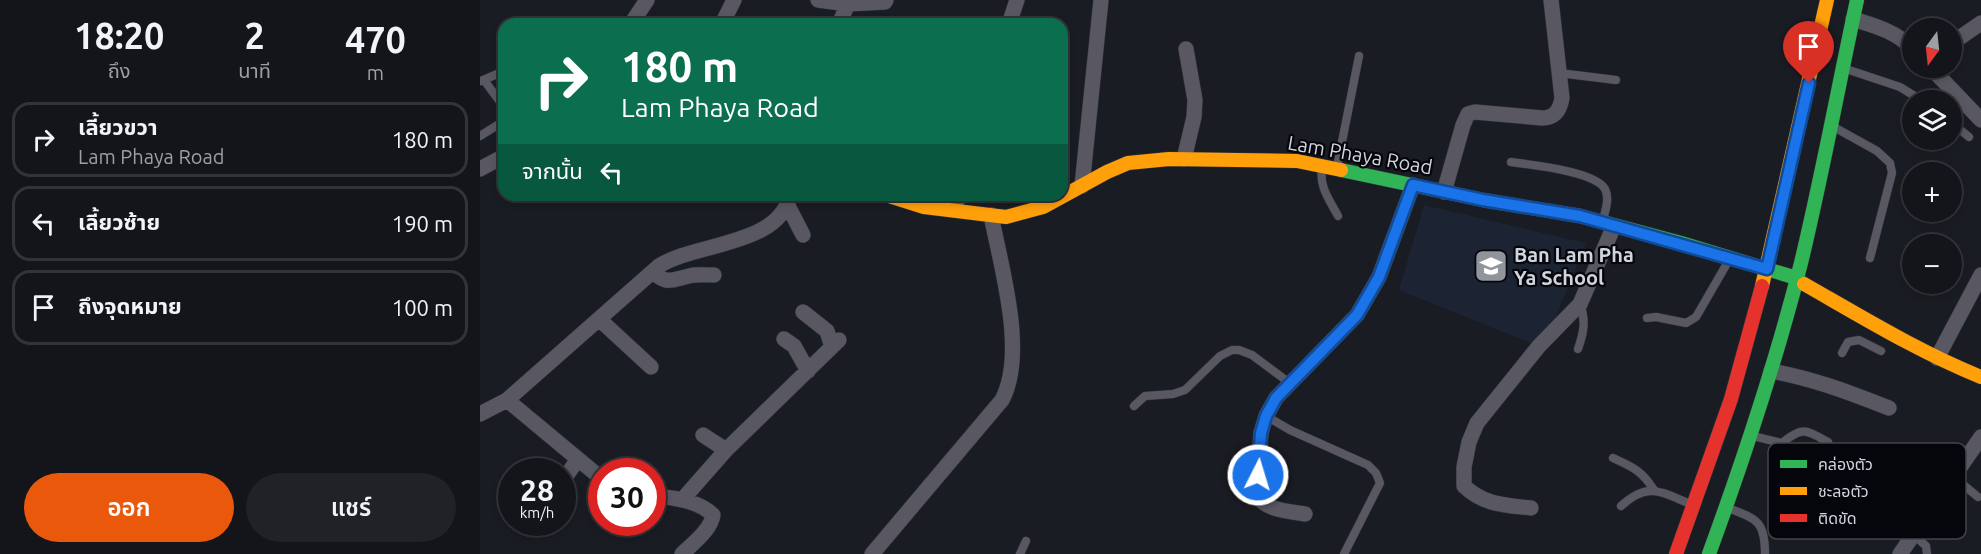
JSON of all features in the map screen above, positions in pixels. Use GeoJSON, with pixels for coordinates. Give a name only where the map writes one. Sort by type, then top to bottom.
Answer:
{"type":"FeatureCollection","features":[{"type":"Feature","properties":{"kind":"street"},"geometry":{"type":"LineString","coordinates":[[635,18],[647,0]]}},
{"type":"Feature","properties":{"kind":"street"},"geometry":{"type":"LineString","coordinates":[[725,18],[734,0]]}},
{"type":"Feature","properties":{"kind":"street"},"geometry":{"type":"LineString","coordinates":[[818,0],[849,2],[885,2],[886,0]]}},
{"type":"Feature","properties":{"kind":"street"},"geometry":{"type":"LineString","coordinates":[[1011,18],[1017,0]]}},
{"type":"Feature","properties":{"kind":"street"},"geometry":{"type":"LineString","coordinates":[[1082,186],[1101,0]]}},
{"type":"Feature","properties":{"kind":"street"},"geometry":{"type":"LineString","coordinates":[[1444,192],[1468,114],[1475,112],[1549,118],[1555,114],[1562,98],[1551,0]]}},
{"type":"Feature","properties":{"kind":"street"},"geometry":{"type":"LineString","coordinates":[[1676,554],[1731,399],[1770,270],[1827,0]]}},
{"type":"Feature","properties":{"kind":"street"},"geometry":{"type":"LineString","coordinates":[[1709,554],[1727,507],[1771,371],[1792,278],[1811,220],[1857,0]]}},
{"type":"Feature","properties":{"kind":"street"},"geometry":{"type":"LineString","coordinates":[[842,18],[849,2]]}},
{"type":"Feature","properties":{"kind":"street"},"geometry":{"type":"LineString","coordinates":[[1852,19],[1888,30],[1902,38]]}},
{"type":"Feature","properties":{"kind":"street"},"geometry":{"type":"LineString","coordinates":[[1962,36],[1981,23]]}},
{"type":"Feature","properties":{"kind":"street"},"geometry":{"type":"LineString","coordinates":[[1184,159],[1194,117],[1195,100],[1186,49]]}},
{"type":"Feature","properties":{"kind":"street"},"geometry":{"type":"LineString","coordinates":[[1941,78],[1981,120]]}},
{"type":"Feature","properties":{"kind":"street"},"geometry":{"type":"LineString","coordinates":[[480,169],[498,159]]}},
{"type":"Feature","properties":{"kind":"street","name":"Lam Phaya Road"},"geometry":{"type":"LineString","coordinates":[[1068,194],[1128,163],[1148,159],[1297,161],[1444,192],[1580,216],[1792,278],[1936,358],[1981,377]]}},
{"type":"Feature","properties":{"kind":"street"},"geometry":{"type":"LineString","coordinates":[[1305,514],[1274,508],[1261,502],[1256,495],[1261,433],[1266,416],[1276,398],[1357,315],[1379,277],[1413,185]]}},
{"type":"Feature","properties":{"kind":"street"},"geometry":{"type":"LineString","coordinates":[[789,201],[803,235]]}},
{"type":"Feature","properties":{"kind":"street"},"geometry":{"type":"LineString","coordinates":[[480,414],[507,400],[664,263],[732,242],[761,229],[776,220],[789,201]]}},
{"type":"Feature","properties":{"kind":"street","name":"Lam Phaya Road"},"geometry":{"type":"LineString","coordinates":[[905,201],[924,207],[956,203],[991,215],[1006,217],[1026,213],[1054,201]]}},
{"type":"Feature","properties":{"kind":"street"},"geometry":{"type":"LineString","coordinates":[[872,554],[1002,400],[1009,386],[1014,349],[991,215]]}},
{"type":"Feature","properties":{"kind":"street"},"geometry":{"type":"LineString","coordinates":[[1531,508],[1493,503],[1475,496],[1464,486],[1464,467],[1469,442],[1477,423],[1510,381],[1539,346],[1580,304],[1608,224]]}},
{"type":"Feature","properties":{"kind":"street"},"geometry":{"type":"LineString","coordinates":[[652,272],[660,279],[669,280],[698,274],[714,274]]}},
{"type":"Feature","properties":{"kind":"street"},"geometry":{"type":"LineString","coordinates":[[1936,358],[1981,275]]}},
{"type":"Feature","properties":{"kind":"street"},"geometry":{"type":"LineString","coordinates":[[682,500],[726,450],[836,344],[827,331],[803,312]]}},
{"type":"Feature","properties":{"kind":"street"},"geometry":{"type":"LineString","coordinates":[[599,319],[651,367]]}},
{"type":"Feature","properties":{"kind":"street"},"geometry":{"type":"LineString","coordinates":[[784,339],[794,346],[808,371]]}},
{"type":"Feature","properties":{"kind":"street"},"geometry":{"type":"LineString","coordinates":[[1771,371],[1838,388],[1889,408]]}},
{"type":"Feature","properties":{"kind":"street"},"geometry":{"type":"LineString","coordinates":[[507,400],[588,467]]}},
{"type":"Feature","properties":{"kind":"street"},"geometry":{"type":"LineString","coordinates":[[703,435],[726,450]]}},
{"type":"Feature","properties":{"kind":"street"},"geometry":{"type":"LineString","coordinates":[[1966,459],[1981,437]]}},
{"type":"Feature","properties":{"kind":"street"},"geometry":{"type":"LineString","coordinates":[[666,497],[706,508],[713,515],[703,533],[682,554]]}},
{"type":"Feature","properties":{"kind":"street"},"geometry":{"type":"LineString","coordinates":[[1900,554],[1911,539]]}},
{"type":"Feature","properties":{"kind":"lane"},"geometry":{"type":"LineString","coordinates":[[1337,169],[1359,56]]}},
{"type":"Feature","properties":{"kind":"lane"},"geometry":{"type":"LineString","coordinates":[[1842,68],[1905,90]]}},
{"type":"Feature","properties":{"kind":"lane"},"geometry":{"type":"LineString","coordinates":[[1559,73],[1616,80]]}},
{"type":"Feature","properties":{"kind":"lane"},"geometry":{"type":"LineString","coordinates":[[498,74],[482,81],[498,100]]}},
{"type":"Feature","properties":{"kind":"lane"},"geometry":{"type":"LineString","coordinates":[[480,136],[498,125]]}},
{"type":"Feature","properties":{"kind":"lane"},"geometry":{"type":"LineString","coordinates":[[1831,125],[1877,151],[1890,163],[1892,173],[1870,258]]}},
{"type":"Feature","properties":{"kind":"lane"},"geometry":{"type":"LineString","coordinates":[[1962,131],[1969,137]]}},
{"type":"Feature","properties":{"kind":"lane"},"geometry":{"type":"LineString","coordinates":[[1511,162],[1582,175],[1598,181],[1608,197],[1608,224]]}},
{"type":"Feature","properties":{"kind":"lane"},"geometry":{"type":"LineString","coordinates":[[1322,166],[1322,188],[1338,216]]}},
{"type":"Feature","properties":{"kind":"lane"},"geometry":{"type":"LineString","coordinates":[[1647,318],[1656,317],[1686,323],[1696,316],[1729,259]]}},
{"type":"Feature","properties":{"kind":"lane"},"geometry":{"type":"LineString","coordinates":[[1578,349],[1584,330],[1584,314],[1580,304]]}},
{"type":"Feature","properties":{"kind":"lane"},"geometry":{"type":"LineString","coordinates":[[1859,340],[1868,321]]}},
{"type":"Feature","properties":{"kind":"lane"},"geometry":{"type":"LineString","coordinates":[[1842,353],[1848,342],[1859,340],[1881,351]]}},
{"type":"Feature","properties":{"kind":"lane"},"geometry":{"type":"LineString","coordinates":[[1134,405],[1145,396],[1173,394],[1185,390],[1220,356],[1232,350],[1251,355],[1291,384]]}},
{"type":"Feature","properties":{"kind":"lane"},"geometry":{"type":"LineString","coordinates":[[1266,416],[1290,430],[1368,465],[1377,473],[1380,483],[1344,554]]}},
{"type":"Feature","properties":{"kind":"lane"},"geometry":{"type":"LineString","coordinates":[[1750,436],[1782,443],[1796,432],[1809,432],[1828,442]]}},
{"type":"Feature","properties":{"kind":"lane"},"geometry":{"type":"LineString","coordinates":[[1612,458],[1637,469],[1646,477],[1654,490]]}},
{"type":"Feature","properties":{"kind":"lane"},"geometry":{"type":"LineString","coordinates":[[1966,487],[1978,497]]}},
{"type":"Feature","properties":{"kind":"lane"},"geometry":{"type":"LineString","coordinates":[[1621,506],[1634,493],[1654,490],[1695,505]]}},
{"type":"Feature","properties":{"kind":"lane"},"geometry":{"type":"LineString","coordinates":[[1727,507],[1747,515],[1760,524],[1765,535],[1765,554]]}},
{"type":"Feature","properties":{"kind":"lane"},"geometry":{"type":"LineString","coordinates":[[1918,539],[1926,546],[1927,554]]}},
{"type":"Feature","properties":{"kind":"lane"},"geometry":{"type":"LineString","coordinates":[[1020,554],[1026,541]]}},
{"type":"Feature","properties":{"kind":"shaded area","name":"Ban Lam Pha Ya School"},"geometry":{"type":"Polygon","coordinates":[[[1424,205],[1586,243],[1543,348],[1399,290],[1424,205]]]}},
{"type":"Feature","properties":{"kind":"traffic: fast"},"geometry":{"type":"LineString","coordinates":[[1709,554],[1759,410],[1801,263],[1857,0]]}},
{"type":"Feature","properties":{"kind":"traffic: fast"},"geometry":{"type":"LineString","coordinates":[[1341,170],[1483,200],[1580,216],[1790,276],[1804,284]]}},
{"type":"Feature","properties":{"kind":"traffic: slow"},"geometry":{"type":"LineString","coordinates":[[1762,286],[1827,0]]}},
{"type":"Feature","properties":{"kind":"traffic: slow"},"geometry":{"type":"LineString","coordinates":[[1068,193],[1128,163],[1169,159],[1297,161],[1341,170]]}},
{"type":"Feature","properties":{"kind":"traffic: slow"},"geometry":{"type":"LineString","coordinates":[[905,201],[924,207],[1006,217],[1043,207],[1054,201]]}},
{"type":"Feature","properties":{"kind":"traffic: slow"},"geometry":{"type":"LineString","coordinates":[[1804,284],[1913,345],[1981,377]]}},
{"type":"Feature","properties":{"kind":"traffic: jam"},"geometry":{"type":"LineString","coordinates":[[1676,554],[1731,399],[1762,286]]}},
{"type":"Feature","properties":{"kind":"place","name":"Ban Lam Pha Ya School"},"geometry":{"type":"Point","coordinates":[1491,266]}},
{"type":"Feature","properties":{"kind":"route"},"geometry":{"type":"LineString","coordinates":[[1258,475],[1261,433],[1266,416],[1276,398],[1357,315],[1379,277],[1413,185],[1483,200],[1580,216],[1767,269],[1809,83]]}}]}
